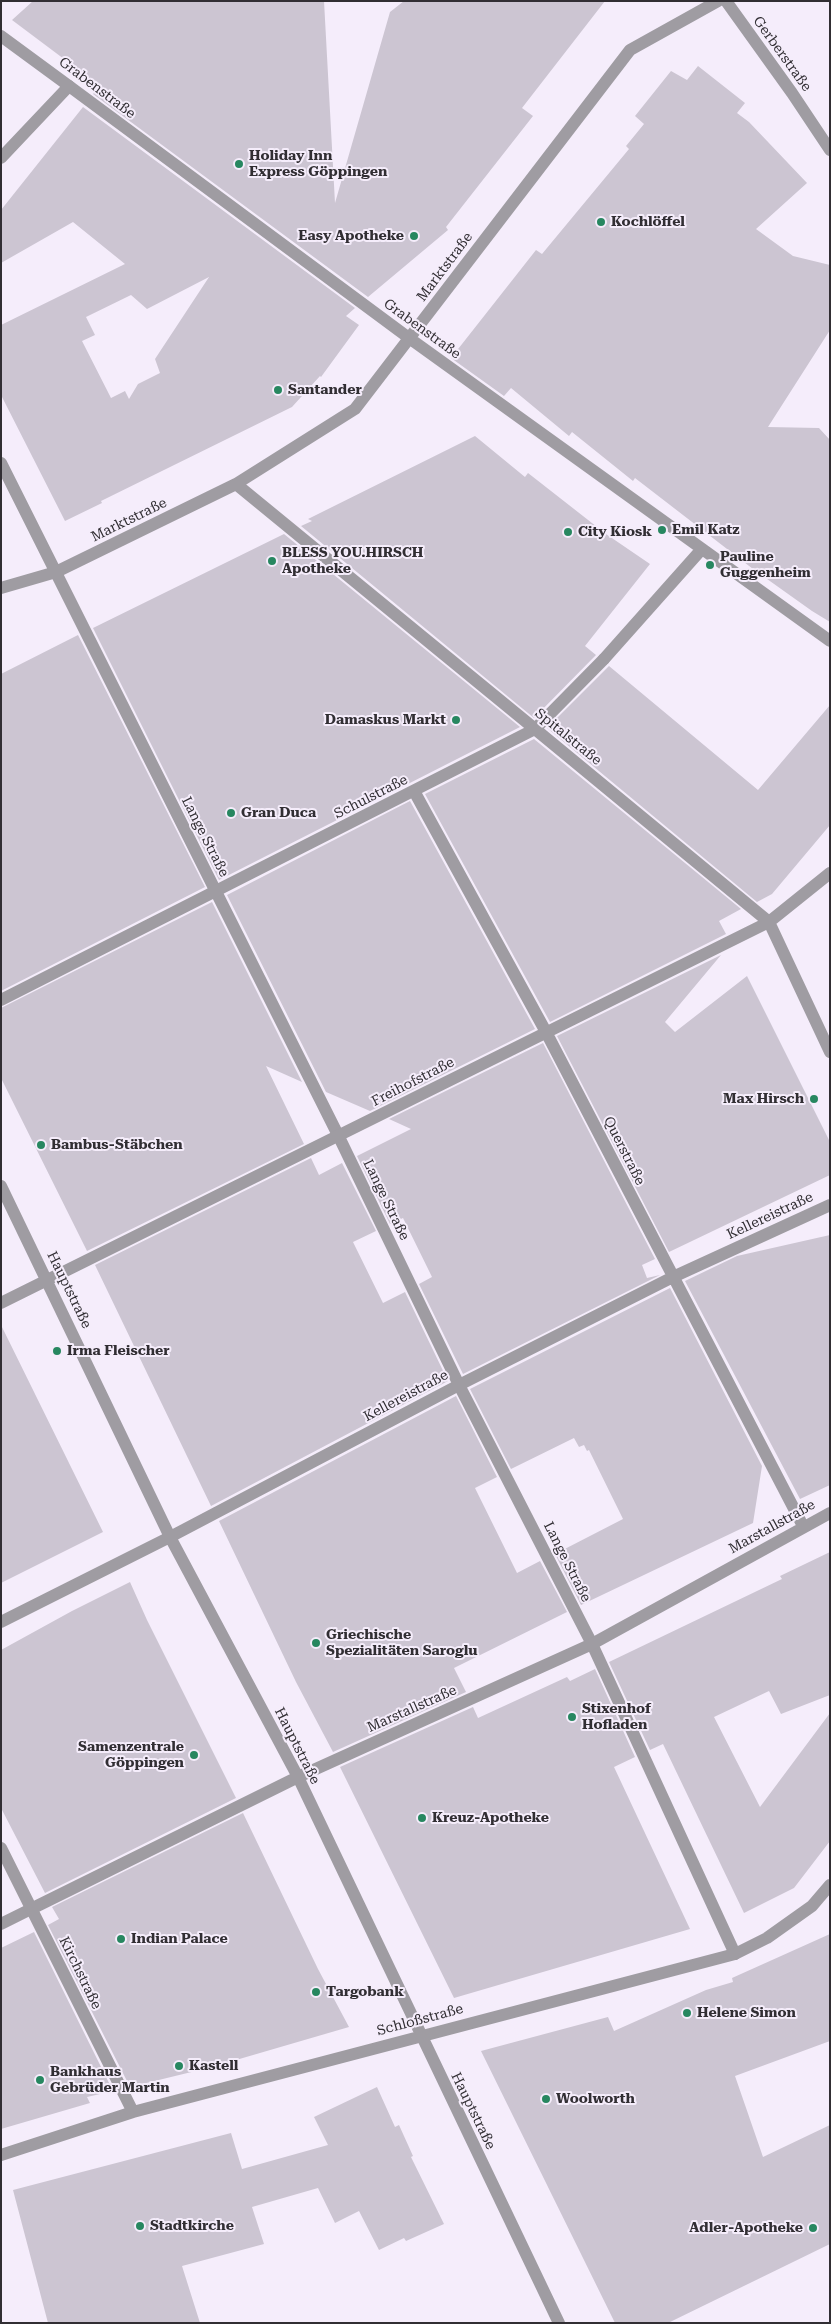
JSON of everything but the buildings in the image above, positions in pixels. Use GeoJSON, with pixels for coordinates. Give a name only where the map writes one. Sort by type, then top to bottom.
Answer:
{"type":"FeatureCollection","features":[{"type":"Feature","properties":{"kind":"street","name":"Marktstraße"},"geometry":{"type":"LineString","coordinates":[[1,588],[56,572],[236,484],[355,409],[630,50],[718,1]]}},
{"type":"Feature","properties":{"kind":"street","name":"Gerberstraße"},"geometry":{"type":"LineString","coordinates":[[726,1],[830,150]]}},
{"type":"Feature","properties":{"kind":"street","name":"Grabenstraße"},"geometry":{"type":"LineString","coordinates":[[1,36],[409,338],[830,641]]}},
{"type":"Feature","properties":{"kind":"street"},"geometry":{"type":"LineString","coordinates":[[1,158],[69,86]]}},
{"type":"Feature","properties":{"kind":"street","name":"Lange Straße"},"geometry":{"type":"LineString","coordinates":[[1,463],[339,1136],[459,1385],[592,1644],[735,1954]]}},
{"type":"Feature","properties":{"kind":"street","name":"Spitalstraße"},"geometry":{"type":"LineString","coordinates":[[236,484],[769,922],[830,1052]]}},
{"type":"Feature","properties":{"kind":"street","name":"Schulstraße"},"geometry":{"type":"LineString","coordinates":[[1,1000],[535,729],[604,659],[701,550]]}},
{"type":"Feature","properties":{"kind":"street","name":"Querstraße"},"geometry":{"type":"LineString","coordinates":[[414,791],[546,1032],[803,1526]]}},
{"type":"Feature","properties":{"kind":"street","name":"Freihofstraße"},"geometry":{"type":"LineString","coordinates":[[1,1303],[769,922],[830,873]]}},
{"type":"Feature","properties":{"kind":"street","name":"Hauptstraße"},"geometry":{"type":"LineString","coordinates":[[1,1186],[170,1538],[298,1777],[559,2323]]}},
{"type":"Feature","properties":{"kind":"street","name":"Kellereistraße"},"geometry":{"type":"LineString","coordinates":[[1,1622],[170,1538],[459,1385],[673,1277],[830,1205]]}},
{"type":"Feature","properties":{"kind":"street","name":"Marstallstraße"},"geometry":{"type":"LineString","coordinates":[[1,1924],[298,1777],[592,1644],[803,1526],[830,1513]]}},
{"type":"Feature","properties":{"kind":"street","name":"Kirchstraße"},"geometry":{"type":"LineString","coordinates":[[1,1848],[133,2112]]}},
{"type":"Feature","properties":{"kind":"street","name":"Schloßstraße"},"geometry":{"type":"LineString","coordinates":[[1,2155],[133,2112],[420,2035],[735,1954],[767,1938],[812,1906],[830,1885]]}},
{"type":"Feature","properties":{"kind":"place","name":"Holiday Inn Express Göppingen"},"geometry":{"type":"Point","coordinates":[239,164]}},
{"type":"Feature","properties":{"kind":"place","name":"Kochlöffel"},"geometry":{"type":"Point","coordinates":[601,222]}},
{"type":"Feature","properties":{"kind":"place","name":"Easy Apotheke"},"geometry":{"type":"Point","coordinates":[414,236]}},
{"type":"Feature","properties":{"kind":"place","name":"Santander"},"geometry":{"type":"Point","coordinates":[278,390]}},
{"type":"Feature","properties":{"kind":"place","name":"Emil Katz"},"geometry":{"type":"Point","coordinates":[662,530]}},
{"type":"Feature","properties":{"kind":"place","name":"City Kiosk"},"geometry":{"type":"Point","coordinates":[568,532]}},
{"type":"Feature","properties":{"kind":"place","name":"BLESS YOU.HIRSCH Apotheke"},"geometry":{"type":"Point","coordinates":[272,561]}},
{"type":"Feature","properties":{"kind":"place","name":"Pauline Guggenheim"},"geometry":{"type":"Point","coordinates":[710,565]}},
{"type":"Feature","properties":{"kind":"place","name":"Damaskus Markt"},"geometry":{"type":"Point","coordinates":[456,720]}},
{"type":"Feature","properties":{"kind":"place","name":"Gran Duca"},"geometry":{"type":"Point","coordinates":[231,813]}},
{"type":"Feature","properties":{"kind":"place","name":"Max Hirsch"},"geometry":{"type":"Point","coordinates":[814,1099]}},
{"type":"Feature","properties":{"kind":"place","name":"Bambus-Stäbchen"},"geometry":{"type":"Point","coordinates":[41,1145]}},
{"type":"Feature","properties":{"kind":"place","name":"Irma Fleischer"},"geometry":{"type":"Point","coordinates":[57,1351]}},
{"type":"Feature","properties":{"kind":"place","name":"Griechische Spezialitäten Saroglu"},"geometry":{"type":"Point","coordinates":[316,1643]}},
{"type":"Feature","properties":{"kind":"place","name":"Stixenhof Hofladen"},"geometry":{"type":"Point","coordinates":[572,1717]}},
{"type":"Feature","properties":{"kind":"place","name":"Samenzentrale Göppingen"},"geometry":{"type":"Point","coordinates":[194,1755]}},
{"type":"Feature","properties":{"kind":"place","name":"Kreuz-Apotheke"},"geometry":{"type":"Point","coordinates":[422,1818]}},
{"type":"Feature","properties":{"kind":"place","name":"Indian Palace"},"geometry":{"type":"Point","coordinates":[121,1939]}},
{"type":"Feature","properties":{"kind":"place","name":"Targobank"},"geometry":{"type":"Point","coordinates":[316,1992]}},
{"type":"Feature","properties":{"kind":"place","name":"Helene Simon"},"geometry":{"type":"Point","coordinates":[687,2013]}},
{"type":"Feature","properties":{"kind":"place","name":"Kastell"},"geometry":{"type":"Point","coordinates":[179,2066]}},
{"type":"Feature","properties":{"kind":"place","name":"Bankhaus Gebrüder Martin"},"geometry":{"type":"Point","coordinates":[40,2080]}},
{"type":"Feature","properties":{"kind":"place","name":"Woolworth"},"geometry":{"type":"Point","coordinates":[546,2099]}},
{"type":"Feature","properties":{"kind":"place","name":"Stadtkirche"},"geometry":{"type":"Point","coordinates":[140,2226]}},
{"type":"Feature","properties":{"kind":"place","name":"Adler-Apotheke"},"geometry":{"type":"Point","coordinates":[813,2228]}}]}
